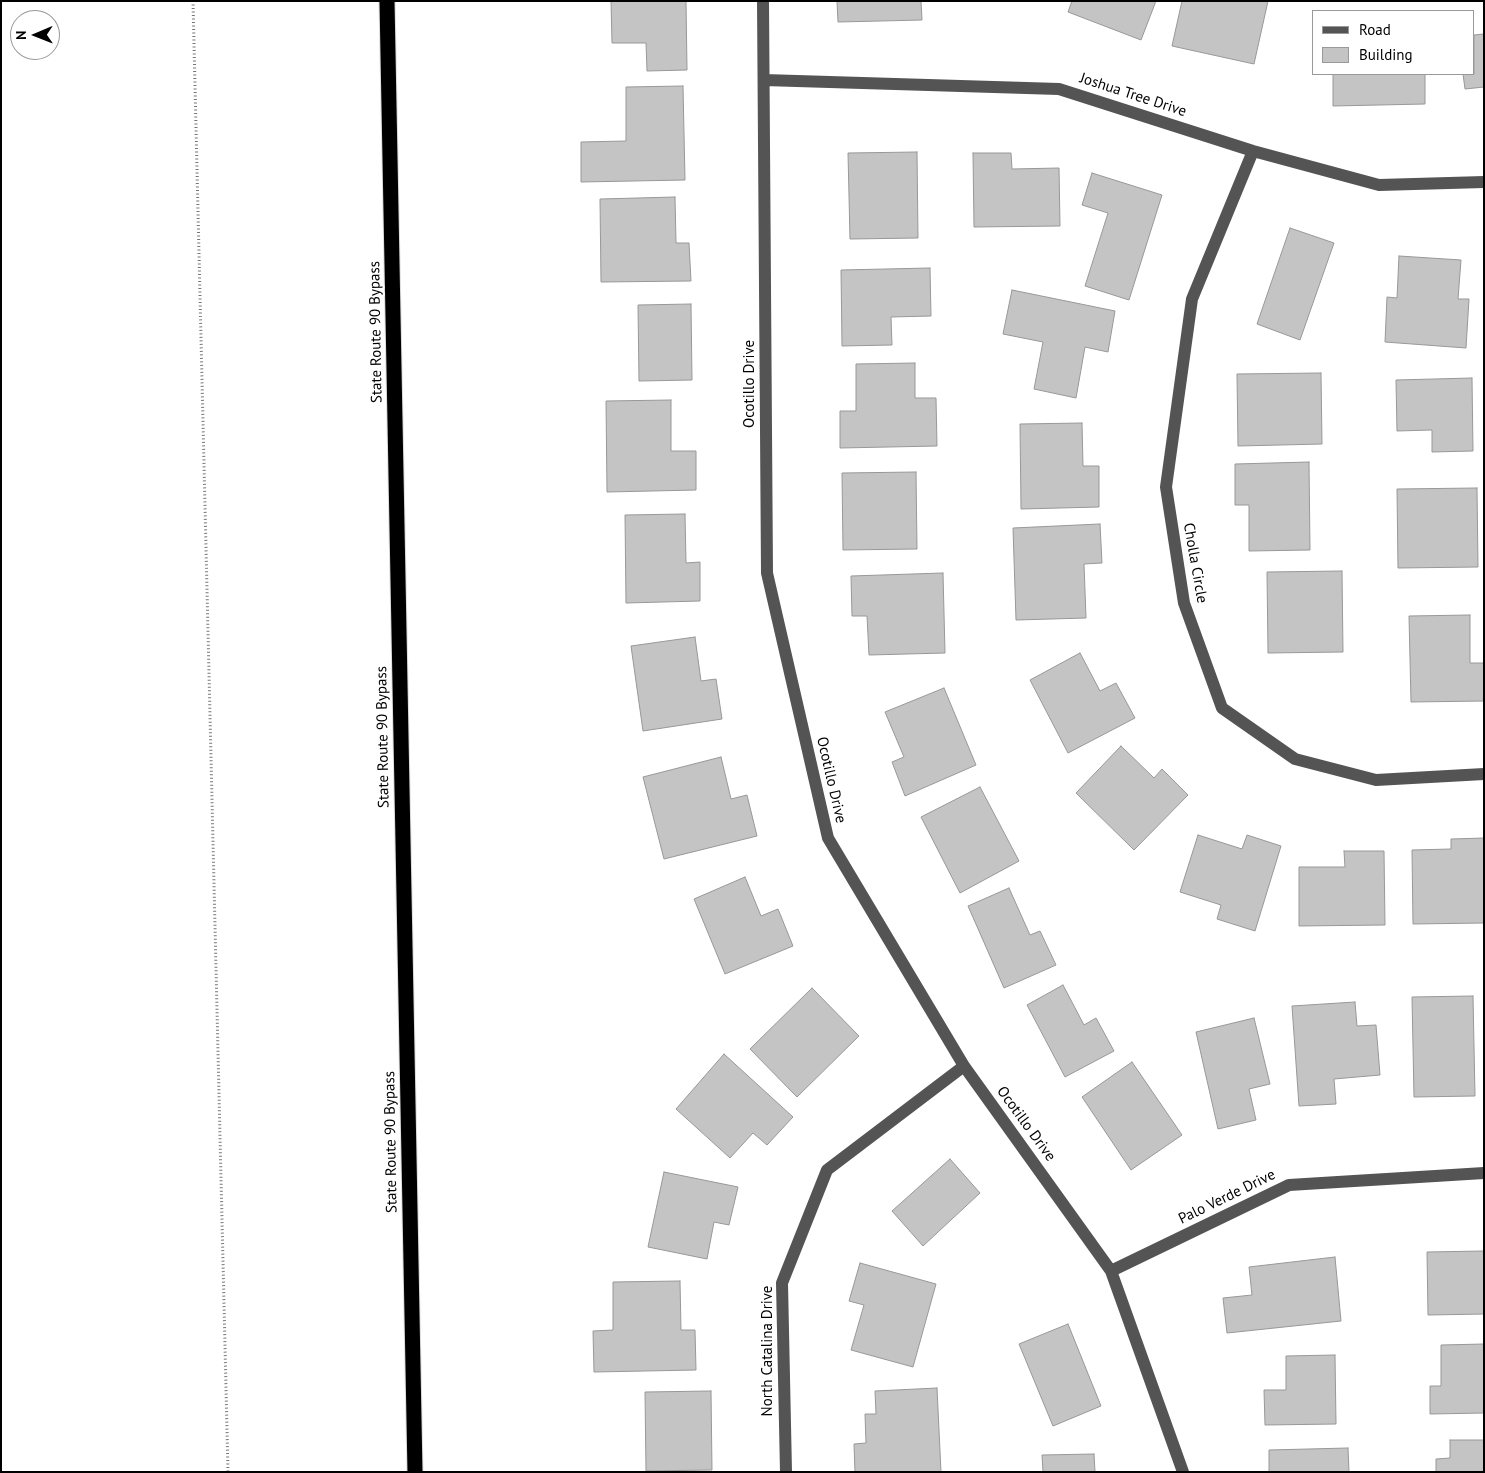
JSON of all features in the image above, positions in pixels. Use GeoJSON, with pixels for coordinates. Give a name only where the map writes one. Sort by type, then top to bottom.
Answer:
{"type":"FeatureCollection","features":[{"type":"Feature","properties":{"kind":"highway","name":"State Route 90 Bypass"},"geometry":{"type":"LineString","coordinates":[[387,1],[415,1472]]}},
{"type":"Feature","properties":{"kind":"street","name":"Ocotillo Drive"},"geometry":{"type":"LineString","coordinates":[[762,1],[768,573],[828,838],[964,1066],[1111,1271],[1183,1472]]}},
{"type":"Feature","properties":{"kind":"street","name":"Joshua Tree Drive"},"geometry":{"type":"LineString","coordinates":[[764,80],[1059,89],[1253,151],[1379,185],[1484,182]]}},
{"type":"Feature","properties":{"kind":"street","name":"Cholla Circle"},"geometry":{"type":"LineString","coordinates":[[1253,151],[1192,299],[1166,487],[1184,603],[1222,708],[1295,760],[1376,780],[1484,774]]}},
{"type":"Feature","properties":{"kind":"street","name":"North Catalina Drive"},"geometry":{"type":"LineString","coordinates":[[786,1472],[782,1283],[827,1170],[964,1066]]}},
{"type":"Feature","properties":{"kind":"street","name":"Palo Verde Drive"},"geometry":{"type":"LineString","coordinates":[[1111,1271],[1290,1185],[1484,1173]]}},
{"type":"Feature","properties":{"kind":"path"},"geometry":{"type":"LineString","coordinates":[[193,1],[228,1472]]}},
{"type":"Feature","properties":{"kind":"building"},"geometry":{"type":"Polygon","coordinates":[[[611,1],[686,1],[687,70],[647,71],[646,43],[612,43],[611,1]]]}},
{"type":"Feature","properties":{"kind":"building"},"geometry":{"type":"Polygon","coordinates":[[[837,1],[921,1],[922,20],[838,22],[837,1]]]}},
{"type":"Feature","properties":{"kind":"building"},"geometry":{"type":"Polygon","coordinates":[[[1072,1],[1156,1],[1141,40],[1068,12],[1072,1]]]}},
{"type":"Feature","properties":{"kind":"building"},"geometry":{"type":"Polygon","coordinates":[[[1182,1],[1268,1],[1254,64],[1172,46],[1182,1]]]}},
{"type":"Feature","properties":{"kind":"building"},"geometry":{"type":"Polygon","coordinates":[[[1484,34],[1484,87],[1465,89],[1463,75],[1475,75],[1475,35],[1484,34]]]}},
{"type":"Feature","properties":{"kind":"building"},"geometry":{"type":"Polygon","coordinates":[[[1333,75],[1425,75],[1425,104],[1333,106],[1333,75]]]}},
{"type":"Feature","properties":{"kind":"building"},"geometry":{"type":"Polygon","coordinates":[[[683,86],[685,180],[581,182],[581,142],[626,141],[626,87],[683,86]]]}},
{"type":"Feature","properties":{"kind":"building"},"geometry":{"type":"Polygon","coordinates":[[[917,152],[918,238],[850,239],[848,153],[917,152]]]}},
{"type":"Feature","properties":{"kind":"building"},"geometry":{"type":"Polygon","coordinates":[[[973,153],[1011,153],[1012,169],[1059,168],[1060,226],[974,227],[973,153]]]}},
{"type":"Feature","properties":{"kind":"building"},"geometry":{"type":"Polygon","coordinates":[[[1092,173],[1162,195],[1129,300],[1085,286],[1108,213],[1082,205],[1092,173]]]}},
{"type":"Feature","properties":{"kind":"building"},"geometry":{"type":"Polygon","coordinates":[[[675,197],[676,243],[689,243],[691,281],[601,282],[600,199],[675,197]]]}},
{"type":"Feature","properties":{"kind":"building"},"geometry":{"type":"Polygon","coordinates":[[[1290,228],[1334,243],[1300,340],[1257,324],[1290,228]]]}},
{"type":"Feature","properties":{"kind":"building"},"geometry":{"type":"Polygon","coordinates":[[[1399,256],[1461,260],[1458,299],[1469,299],[1466,348],[1385,342],[1387,297],[1397,298],[1399,256]]]}},
{"type":"Feature","properties":{"kind":"building"},"geometry":{"type":"Polygon","coordinates":[[[930,268],[931,316],[891,317],[892,345],[842,346],[841,270],[930,268]]]}},
{"type":"Feature","properties":{"kind":"building"},"geometry":{"type":"Polygon","coordinates":[[[1012,290],[1115,311],[1108,352],[1085,347],[1076,398],[1034,389],[1043,342],[1003,334],[1012,290]]]}},
{"type":"Feature","properties":{"kind":"building"},"geometry":{"type":"Polygon","coordinates":[[[691,304],[692,380],[639,381],[638,305],[691,304]]]}},
{"type":"Feature","properties":{"kind":"building"},"geometry":{"type":"Polygon","coordinates":[[[915,363],[915,398],[936,398],[937,446],[840,448],[840,411],[856,411],[856,364],[915,363]]]}},
{"type":"Feature","properties":{"kind":"building"},"geometry":{"type":"Polygon","coordinates":[[[1321,373],[1322,444],[1238,446],[1237,374],[1321,373]]]}},
{"type":"Feature","properties":{"kind":"building"},"geometry":{"type":"Polygon","coordinates":[[[1472,378],[1473,451],[1432,452],[1432,430],[1397,431],[1396,380],[1472,378]]]}},
{"type":"Feature","properties":{"kind":"building"},"geometry":{"type":"Polygon","coordinates":[[[671,400],[671,451],[696,451],[696,490],[607,492],[606,401],[671,400]]]}},
{"type":"Feature","properties":{"kind":"building"},"geometry":{"type":"Polygon","coordinates":[[[1082,423],[1083,466],[1099,466],[1099,507],[1021,509],[1020,424],[1082,423]]]}},
{"type":"Feature","properties":{"kind":"building"},"geometry":{"type":"Polygon","coordinates":[[[1309,462],[1310,550],[1249,551],[1249,505],[1235,505],[1235,464],[1309,462]]]}},
{"type":"Feature","properties":{"kind":"building"},"geometry":{"type":"Polygon","coordinates":[[[916,472],[917,549],[843,550],[842,473],[916,472]]]}},
{"type":"Feature","properties":{"kind":"building"},"geometry":{"type":"Polygon","coordinates":[[[1477,488],[1478,567],[1398,568],[1397,489],[1477,488]]]}},
{"type":"Feature","properties":{"kind":"building"},"geometry":{"type":"Polygon","coordinates":[[[685,514],[686,563],[700,562],[700,601],[626,603],[625,515],[685,514]]]}},
{"type":"Feature","properties":{"kind":"building"},"geometry":{"type":"Polygon","coordinates":[[[1100,524],[1102,563],[1084,564],[1086,618],[1016,620],[1013,528],[1100,524]]]}},
{"type":"Feature","properties":{"kind":"building"},"geometry":{"type":"Polygon","coordinates":[[[1342,571],[1343,652],[1268,653],[1267,572],[1342,571]]]}},
{"type":"Feature","properties":{"kind":"building"},"geometry":{"type":"Polygon","coordinates":[[[943,573],[945,653],[869,655],[867,616],[852,616],[851,576],[943,573]]]}},
{"type":"Feature","properties":{"kind":"building"},"geometry":{"type":"Polygon","coordinates":[[[1470,615],[1470,663],[1484,663],[1484,701],[1411,702],[1409,616],[1470,615]]]}},
{"type":"Feature","properties":{"kind":"building"},"geometry":{"type":"Polygon","coordinates":[[[695,637],[701,681],[716,679],[722,719],[643,731],[631,646],[695,637]]]}},
{"type":"Feature","properties":{"kind":"building"},"geometry":{"type":"Polygon","coordinates":[[[1080,653],[1100,691],[1116,683],[1135,718],[1068,753],[1030,680],[1080,653]]]}},
{"type":"Feature","properties":{"kind":"building"},"geometry":{"type":"Polygon","coordinates":[[[944,688],[976,765],[905,796],[892,762],[904,757],[885,712],[944,688]]]}},
{"type":"Feature","properties":{"kind":"building"},"geometry":{"type":"Polygon","coordinates":[[[1121,746],[1154,778],[1162,769],[1188,795],[1134,850],[1076,793],[1121,746]]]}},
{"type":"Feature","properties":{"kind":"building"},"geometry":{"type":"Polygon","coordinates":[[[721,757],[731,799],[747,795],[757,836],[664,859],[643,777],[721,757]]]}},
{"type":"Feature","properties":{"kind":"building"},"geometry":{"type":"Polygon","coordinates":[[[980,787],[1019,861],[960,893],[921,817],[980,787]]]}},
{"type":"Feature","properties":{"kind":"building"},"geometry":{"type":"Polygon","coordinates":[[[1198,835],[1242,849],[1247,835],[1281,846],[1255,931],[1217,919],[1221,905],[1180,892],[1198,835]]]}},
{"type":"Feature","properties":{"kind":"building"},"geometry":{"type":"Polygon","coordinates":[[[1484,838],[1484,923],[1413,924],[1412,850],[1451,849],[1451,839],[1484,838]]]}},
{"type":"Feature","properties":{"kind":"building"},"geometry":{"type":"Polygon","coordinates":[[[1344,851],[1384,851],[1385,925],[1299,926],[1299,867],[1345,867],[1344,851]]]}},
{"type":"Feature","properties":{"kind":"building"},"geometry":{"type":"Polygon","coordinates":[[[745,877],[761,916],[778,909],[793,946],[725,974],[694,899],[745,877]]]}},
{"type":"Feature","properties":{"kind":"building"},"geometry":{"type":"Polygon","coordinates":[[[1009,888],[1030,935],[1040,931],[1056,965],[1004,988],[968,906],[1009,888]]]}},
{"type":"Feature","properties":{"kind":"building"},"geometry":{"type":"Polygon","coordinates":[[[1063,985],[1084,1025],[1096,1018],[1114,1051],[1065,1077],[1027,1005],[1063,985]]]}},
{"type":"Feature","properties":{"kind":"building"},"geometry":{"type":"Polygon","coordinates":[[[812,988],[859,1036],[797,1097],[750,1049],[812,988]]]}},
{"type":"Feature","properties":{"kind":"building"},"geometry":{"type":"Polygon","coordinates":[[[1473,996],[1475,1096],[1414,1097],[1412,997],[1473,996]]]}},
{"type":"Feature","properties":{"kind":"building"},"geometry":{"type":"Polygon","coordinates":[[[1355,1002],[1357,1026],[1376,1025],[1380,1075],[1334,1079],[1336,1104],[1299,1106],[1292,1006],[1355,1002]]]}},
{"type":"Feature","properties":{"kind":"building"},"geometry":{"type":"Polygon","coordinates":[[[1254,1018],[1270,1084],[1249,1089],[1256,1120],[1218,1129],[1196,1032],[1254,1018]]]}},
{"type":"Feature","properties":{"kind":"building"},"geometry":{"type":"Polygon","coordinates":[[[724,1054],[793,1117],[767,1145],[753,1133],[730,1158],[676,1109],[724,1054]]]}},
{"type":"Feature","properties":{"kind":"building"},"geometry":{"type":"Polygon","coordinates":[[[1132,1062],[1182,1135],[1131,1170],[1082,1097],[1132,1062]]]}},
{"type":"Feature","properties":{"kind":"building"},"geometry":{"type":"Polygon","coordinates":[[[950,1159],[980,1193],[923,1246],[892,1211],[950,1159]]]}},
{"type":"Feature","properties":{"kind":"building"},"geometry":{"type":"Polygon","coordinates":[[[664,1172],[738,1187],[729,1225],[714,1222],[707,1259],[648,1247],[664,1172]]]}},
{"type":"Feature","properties":{"kind":"building"},"geometry":{"type":"Polygon","coordinates":[[[1484,1251],[1484,1314],[1428,1315],[1427,1252],[1484,1251]]]}},
{"type":"Feature","properties":{"kind":"building"},"geometry":{"type":"Polygon","coordinates":[[[1335,1257],[1341,1321],[1227,1333],[1223,1298],[1252,1295],[1249,1267],[1335,1257]]]}},
{"type":"Feature","properties":{"kind":"building"},"geometry":{"type":"Polygon","coordinates":[[[860,1263],[936,1284],[913,1367],[851,1350],[864,1305],[849,1301],[860,1263]]]}},
{"type":"Feature","properties":{"kind":"building"},"geometry":{"type":"Polygon","coordinates":[[[680,1281],[681,1330],[695,1330],[696,1370],[594,1372],[593,1331],[613,1330],[613,1282],[680,1281]]]}},
{"type":"Feature","properties":{"kind":"building"},"geometry":{"type":"Polygon","coordinates":[[[1068,1324],[1101,1406],[1053,1426],[1019,1344],[1068,1324]]]}},
{"type":"Feature","properties":{"kind":"building"},"geometry":{"type":"Polygon","coordinates":[[[1484,1344],[1484,1413],[1430,1414],[1430,1386],[1441,1386],[1441,1345],[1484,1344]]]}},
{"type":"Feature","properties":{"kind":"building"},"geometry":{"type":"Polygon","coordinates":[[[1335,1355],[1336,1424],[1265,1425],[1264,1390],[1286,1390],[1286,1356],[1335,1355]]]}},
{"type":"Feature","properties":{"kind":"building"},"geometry":{"type":"Polygon","coordinates":[[[937,1388],[941,1472],[855,1472],[854,1444],[866,1443],[865,1414],[876,1414],[875,1391],[937,1388]]]}},
{"type":"Feature","properties":{"kind":"building"},"geometry":{"type":"Polygon","coordinates":[[[711,1391],[712,1470],[646,1471],[645,1392],[711,1391]]]}},
{"type":"Feature","properties":{"kind":"building"},"geometry":{"type":"Polygon","coordinates":[[[1450,1440],[1484,1440],[1484,1472],[1436,1472],[1436,1459],[1450,1458],[1450,1440]]]}},
{"type":"Feature","properties":{"kind":"building"},"geometry":{"type":"Polygon","coordinates":[[[1348,1448],[1349,1472],[1269,1472],[1269,1450],[1348,1448]]]}},
{"type":"Feature","properties":{"kind":"building"},"geometry":{"type":"Polygon","coordinates":[[[1094,1454],[1095,1472],[1043,1472],[1042,1455],[1094,1454]]]}}]}
